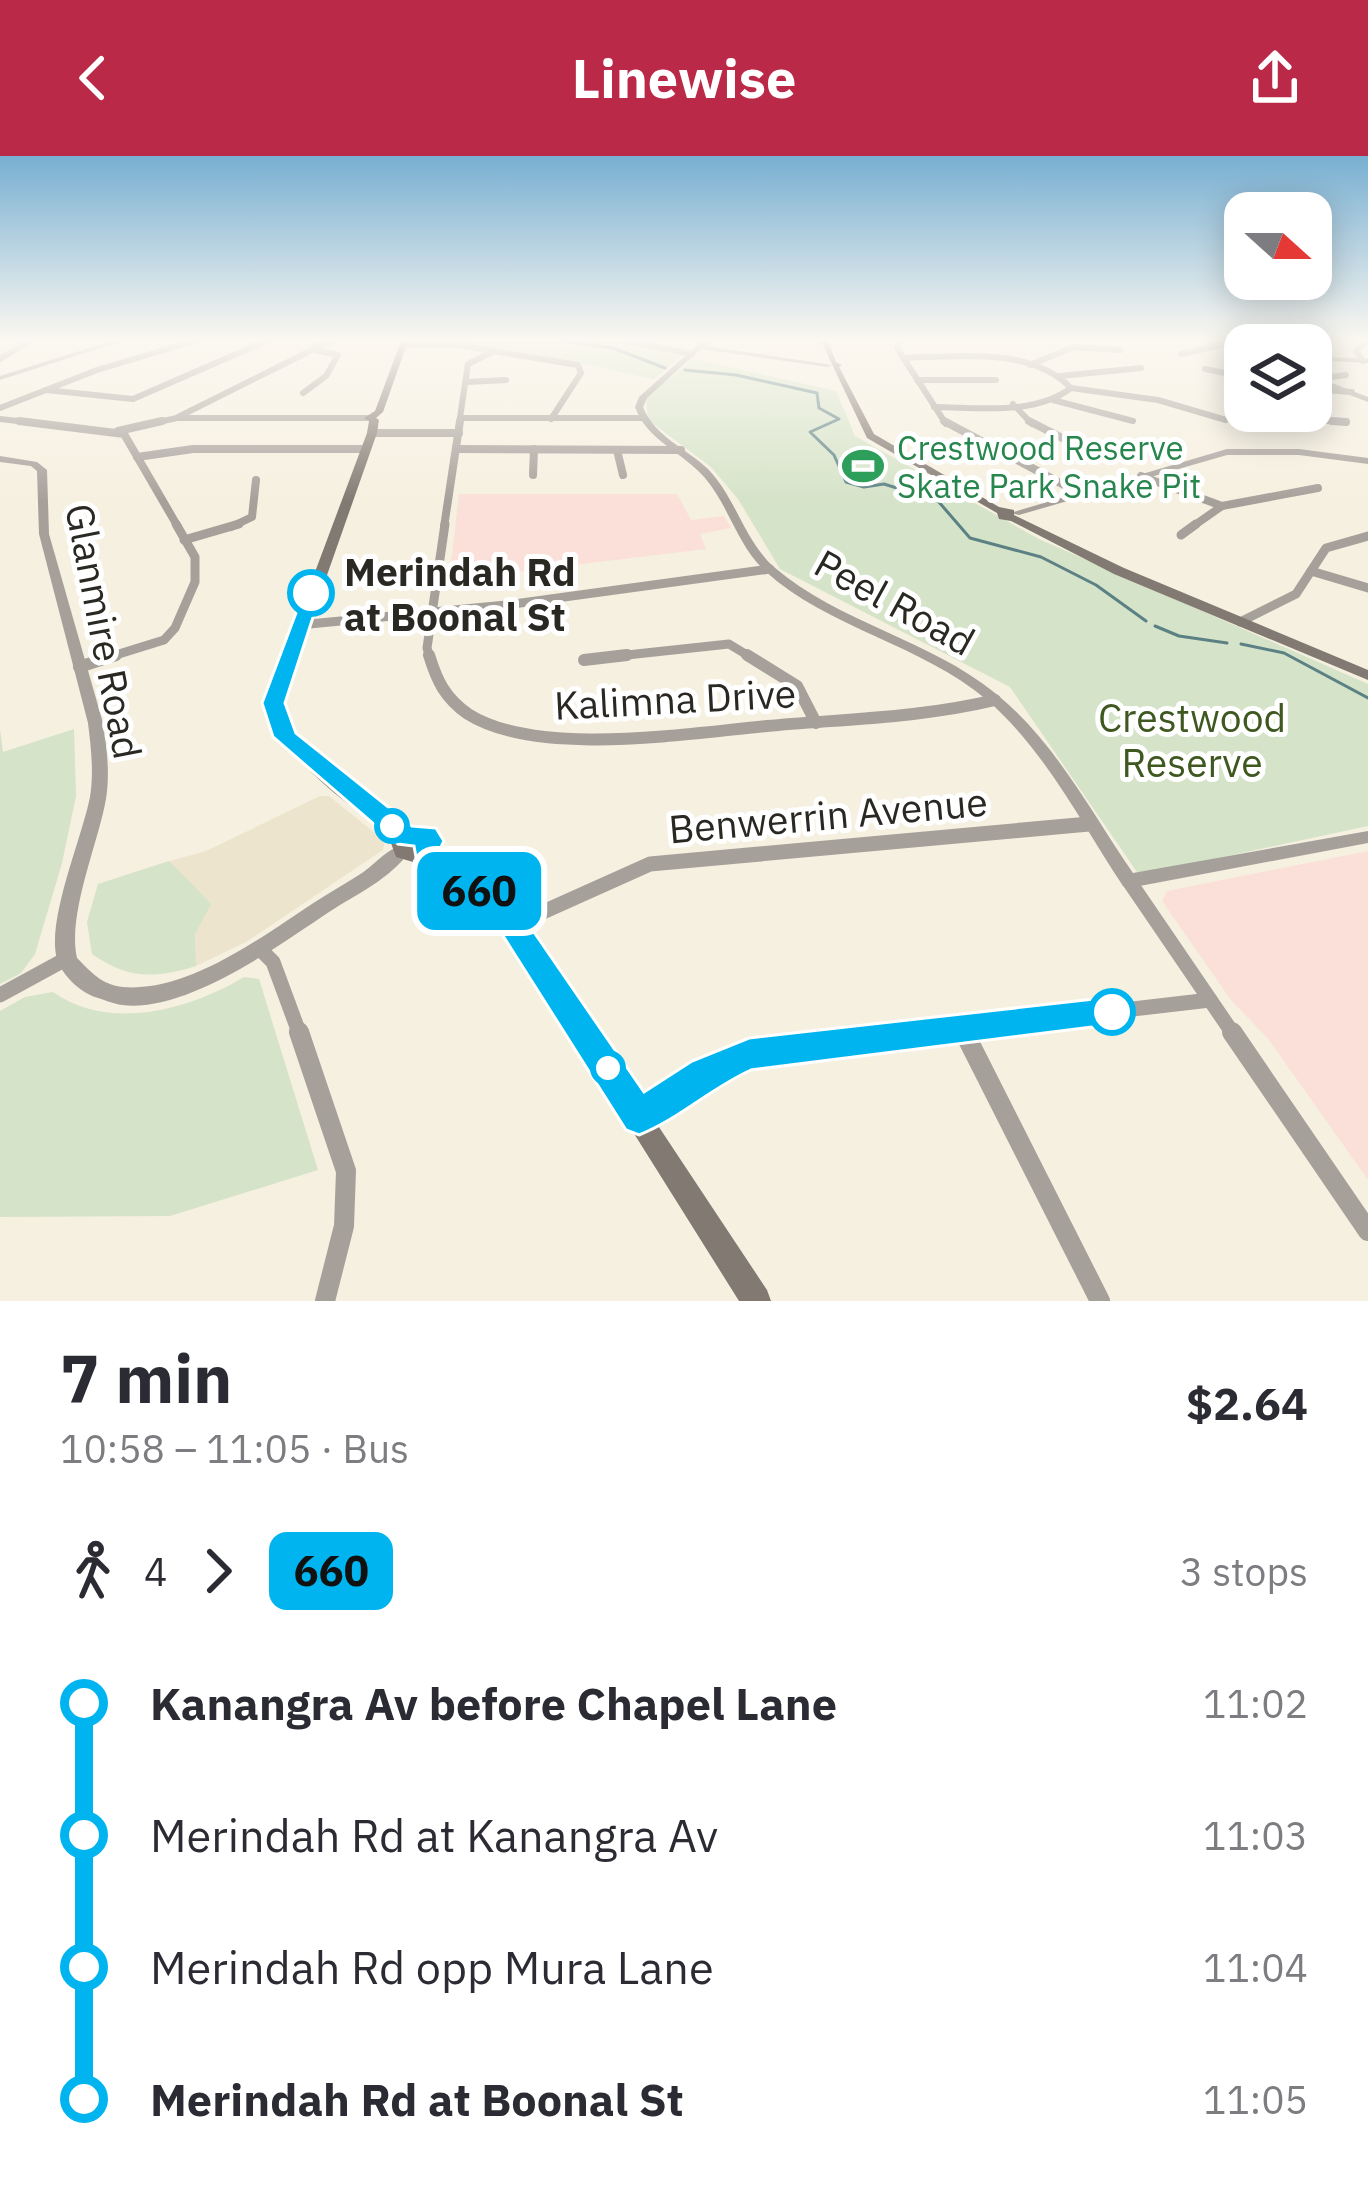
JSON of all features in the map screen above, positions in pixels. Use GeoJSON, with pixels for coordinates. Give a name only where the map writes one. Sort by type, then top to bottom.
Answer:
{"type":"FeatureCollection","features":[{"type":"Feature","properties":{"kind":"main road"},"geometry":{"type":"LineString","coordinates":[[384,394],[278,683],[277,723],[301,754],[411,846],[489,898],[514,925],[753,1300]]}},
{"type":"Feature","properties":{"kind":"main road"},"geometry":{"type":"LineString","coordinates":[[848,394],[870,436],[1010,514],[1119,571],[1368,675]]}},
{"type":"Feature","properties":{"kind":"street"},"geometry":{"type":"LineString","coordinates":[[0,407],[34,394]]}},
{"type":"Feature","properties":{"kind":"street"},"geometry":{"type":"LineString","coordinates":[[89,394],[134,399],[144,394]]}},
{"type":"Feature","properties":{"kind":"street"},"geometry":{"type":"LineString","coordinates":[[0,419],[118,431],[178,418],[224,394]]}},
{"type":"Feature","properties":{"kind":"street","name":"Kalimna Drive"},"geometry":{"type":"LineString","coordinates":[[465,394],[428,660],[438,686],[460,707],[527,734],[608,740],[932,713],[995,700]]}},
{"type":"Feature","properties":{"kind":"street"},"geometry":{"type":"LineString","coordinates":[[551,419],[565,394]]}},
{"type":"Feature","properties":{"kind":"street"},"geometry":{"type":"LineString","coordinates":[[462,418],[641,418],[646,394]]}},
{"type":"Feature","properties":{"kind":"street"},"geometry":{"type":"LineString","coordinates":[[926,394],[960,435],[1081,494]]}},
{"type":"Feature","properties":{"kind":"street"},"geometry":{"type":"LineString","coordinates":[[1053,400],[1061,394]]}},
{"type":"Feature","properties":{"kind":"street"},"geometry":{"type":"LineString","coordinates":[[1117,394],[1158,400],[1224,419]]}},
{"type":"Feature","properties":{"kind":"street"},"geometry":{"type":"LineString","coordinates":[[1158,400],[1173,394]]}},
{"type":"Feature","properties":{"kind":"street"},"geometry":{"type":"LineString","coordinates":[[934,406],[1053,400],[1133,421]]}},
{"type":"Feature","properties":{"kind":"street"},"geometry":{"type":"LineString","coordinates":[[1013,404],[1033,425],[1072,443]]}},
{"type":"Feature","properties":{"kind":"street"},"geometry":{"type":"LineString","coordinates":[[178,418],[458,433]]}},
{"type":"Feature","properties":{"kind":"street","name":"Peel Road"},"geometry":{"type":"LineString","coordinates":[[641,418],[711,477],[748,543],[770,569],[829,606],[939,658],[995,700],[1026,734],[1129,881]]}},
{"type":"Feature","properties":{"kind":"street"},"geometry":{"type":"LineString","coordinates":[[1332,421],[1346,422]]}},
{"type":"Feature","properties":{"kind":"street"},"geometry":{"type":"LineString","coordinates":[[137,457],[371,427]]}},
{"type":"Feature","properties":{"kind":"street"},"geometry":{"type":"LineString","coordinates":[[79,667],[172,633],[197,570],[129,438],[118,431]]}},
{"type":"Feature","properties":{"kind":"street"},"geometry":{"type":"LineString","coordinates":[[457,449],[681,450]]}},
{"type":"Feature","properties":{"kind":"street"},"geometry":{"type":"LineString","coordinates":[[533,476],[534,449]]}},
{"type":"Feature","properties":{"kind":"street"},"geometry":{"type":"LineString","coordinates":[[617,450],[622,476]]}},
{"type":"Feature","properties":{"kind":"street"},"geometry":{"type":"LineString","coordinates":[[1010,514],[1236,452],[1299,452],[1368,461]]}},
{"type":"Feature","properties":{"kind":"street","name":"Glanmire Road"},"geometry":{"type":"LineString","coordinates":[[0,459],[41,468],[45,536],[98,731],[100,783],[90,844],[64,925],[66,959]]}},
{"type":"Feature","properties":{"kind":"street"},"geometry":{"type":"LineString","coordinates":[[1141,476],[1222,506]]}},
{"type":"Feature","properties":{"kind":"street"},"geometry":{"type":"LineString","coordinates":[[184,540],[252,517],[256,479]]}},
{"type":"Feature","properties":{"kind":"street"},"geometry":{"type":"LineString","coordinates":[[1181,535],[1222,506],[1318,488]]}},
{"type":"Feature","properties":{"kind":"street"},"geometry":{"type":"LineString","coordinates":[[1240,622],[1295,594],[1326,548],[1368,536]]}},
{"type":"Feature","properties":{"kind":"street"},"geometry":{"type":"LineString","coordinates":[[299,625],[432,613],[770,569]]}},
{"type":"Feature","properties":{"kind":"street"},"geometry":{"type":"LineString","coordinates":[[1311,572],[1368,588]]}},
{"type":"Feature","properties":{"kind":"street"},"geometry":{"type":"LineString","coordinates":[[584,659],[729,644],[797,686],[816,723]]}},
{"type":"Feature","properties":{"kind":"street","name":"Benwerrin Avenue"},"geometry":{"type":"LineString","coordinates":[[514,925],[650,864],[1089,824]]}},
{"type":"Feature","properties":{"kind":"street"},"geometry":{"type":"LineString","coordinates":[[1368,837],[1129,881],[1368,1231]]}},
{"type":"Feature","properties":{"kind":"street"},"geometry":{"type":"LineString","coordinates":[[0,995],[66,959],[95,987],[132,994],[196,984],[260,949],[411,846]]}},
{"type":"Feature","properties":{"kind":"street"},"geometry":{"type":"LineString","coordinates":[[260,949],[273,962],[343,1150],[349,1180],[350,1204],[325,1301]]}},
{"type":"Feature","properties":{"kind":"street"},"geometry":{"type":"LineString","coordinates":[[639,1117],[704,1073],[749,1054],[1210,1000]]}},
{"type":"Feature","properties":{"kind":"street"},"geometry":{"type":"LineString","coordinates":[[962,1031],[1100,1301]]}},
{"type":"Feature","properties":{"kind":"shaded area"},"geometry":{"type":"Polygon","coordinates":[[[459,494],[677,494],[691,520],[724,516],[731,528],[700,534],[706,549],[449,580],[459,494]]]}},
{"type":"Feature","properties":{"kind":"shaded area"},"geometry":{"type":"Polygon","coordinates":[[[320,796],[329,796],[385,841],[383,850],[246,942],[196,966],[195,934],[170,861],[206,851],[320,796]]]}},
{"type":"Feature","properties":{"kind":"shaded area"},"geometry":{"type":"Polygon","coordinates":[[[1368,851],[1368,1180],[1162,901],[1167,891],[1368,851]]]}},
{"type":"Feature","properties":{"kind":"green space","name":"Crestwood Reserve"},"geometry":{"type":"Polygon","coordinates":[[[837,394],[855,436],[1039,539],[1368,684],[1368,826],[1139,875],[1010,687],[780,569],[738,499],[711,467],[648,420],[646,398],[837,394]]]}},
{"type":"Feature","properties":{"kind":"green space"},"geometry":{"type":"Polygon","coordinates":[[[0,729],[3,752],[74,729],[76,796],[35,954],[21,973],[0,984],[0,729]]]}},
{"type":"Feature","properties":{"kind":"green space"},"geometry":{"type":"Polygon","coordinates":[[[169,861],[211,904],[195,934],[196,966],[142,974],[92,954],[87,922],[98,884],[169,861]]]}},
{"type":"Feature","properties":{"kind":"green space"},"geometry":{"type":"Polygon","coordinates":[[[244,977],[259,979],[318,1170],[170,1216],[0,1217],[0,1011],[25,997],[53,992],[99,1011],[149,1012],[199,999],[244,977]]]}},
{"type":"Feature","properties":{"kind":"waterway"},"geometry":{"type":"LineString","coordinates":[[817,394],[819,408],[839,419],[810,432],[834,455],[846,482],[864,487],[884,484],[938,501],[970,538],[1041,557],[1096,585],[1146,621]]}},
{"type":"Feature","properties":{"kind":"waterway"},"geometry":{"type":"LineString","coordinates":[[1155,626],[1179,636],[1227,643]]}},
{"type":"Feature","properties":{"kind":"waterway"},"geometry":{"type":"LineString","coordinates":[[1241,644],[1284,653],[1368,698]]}},
{"type":"Feature","properties":{"kind":"bus line","name":"660"},"geometry":{"type":"LineString","coordinates":[[311,593],[274,703],[285,737],[393,826],[408,836],[426,835],[430,841],[425,850],[503,911],[639,1117],[704,1073],[749,1054],[1112,1012]]}},
{"type":"Feature","properties":{"kind":"place","name":"Crestwood Reserve Skate Park Snake Pit"},"geometry":{"type":"Point","coordinates":[863,466]}},
{"type":"Feature","properties":{"kind":"place","name":"Merindah Rd at Boonal St"},"geometry":{"type":"Point","coordinates":[311,593]}}]}
